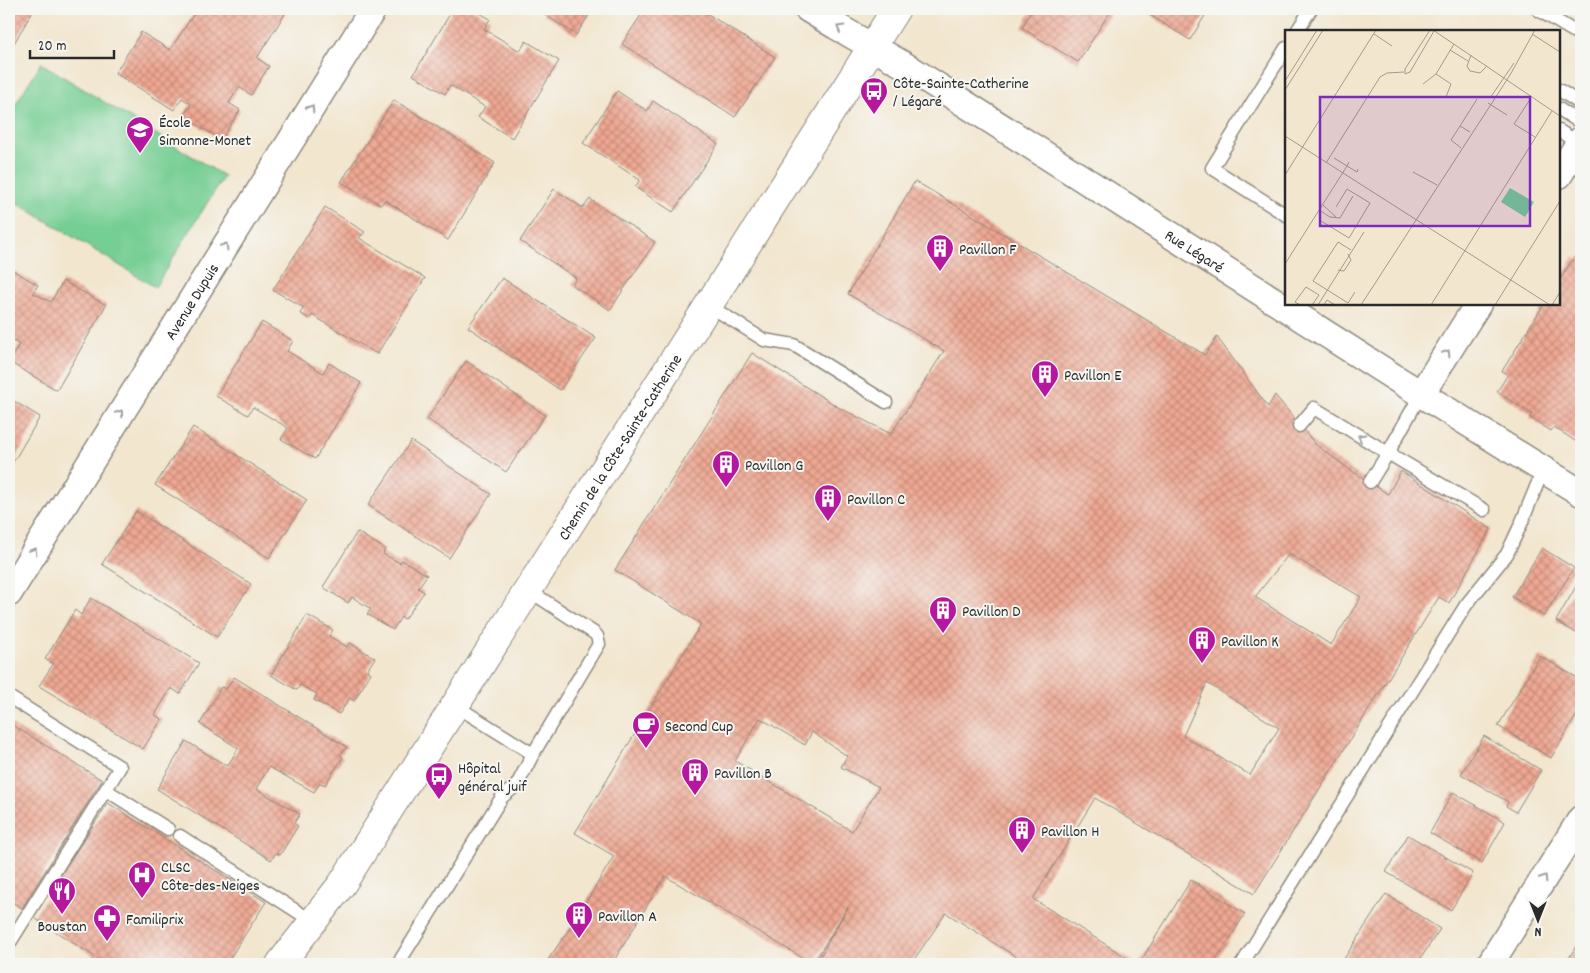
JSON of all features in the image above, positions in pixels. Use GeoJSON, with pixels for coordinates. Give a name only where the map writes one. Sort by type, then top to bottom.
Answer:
{"type":"FeatureCollection","features":[{"type":"Feature","properties":{"kind":"main road","name":"Chemin de la Côte-Sainte-Catherine"},"geometry":{"type":"LineString","coordinates":[[280,964],[317,924],[896,9]]}},
{"type":"Feature","properties":{"kind":"main road","name":"Chemin de la Côte-Sainte-Catherine"},"geometry":{"type":"LineString","coordinates":[[303,964],[317,924]]}},
{"type":"Feature","properties":{"kind":"street","name":"Avenue Dupuis"},"geometry":{"type":"LineString","coordinates":[[9,593],[373,9]]}},
{"type":"Feature","properties":{"kind":"street","name":"Rue Légaré"},"geometry":{"type":"LineString","coordinates":[[808,9],[909,68],[1421,394],[1581,493]]}},
{"type":"Feature","properties":{"kind":"street"},"geometry":{"type":"LineString","coordinates":[[1421,394],[1477,305]]}},
{"type":"Feature","properties":{"kind":"street"},"geometry":{"type":"LineString","coordinates":[[1490,964],[1581,819]]}},
{"type":"Feature","properties":{"kind":"lane"},"geometry":{"type":"LineString","coordinates":[[1298,30],[1311,9]]}},
{"type":"Feature","properties":{"kind":"lane"},"geometry":{"type":"LineString","coordinates":[[1537,9],[1580,35]]}},
{"type":"Feature","properties":{"kind":"lane"},"geometry":{"type":"LineString","coordinates":[[1285,50],[1212,168],[1285,214]]}},
{"type":"Feature","properties":{"kind":"lane"},"geometry":{"type":"LineString","coordinates":[[1560,91],[1581,104]]}},
{"type":"Feature","properties":{"kind":"lane"},"geometry":{"type":"LineString","coordinates":[[1560,112],[1570,146]]}},
{"type":"Feature","properties":{"kind":"lane"},"geometry":{"type":"LineString","coordinates":[[708,306],[764,340],[794,345],[886,402]]}},
{"type":"Feature","properties":{"kind":"lane"},"geometry":{"type":"LineString","coordinates":[[1370,482],[1421,394]]}},
{"type":"Feature","properties":{"kind":"lane"},"geometry":{"type":"LineString","coordinates":[[1299,426],[1314,408],[1484,510]]}},
{"type":"Feature","properties":{"kind":"lane"},"geometry":{"type":"LineString","coordinates":[[1242,964],[1466,605],[1507,554],[1543,470]]}},
{"type":"Feature","properties":{"kind":"lane"},"geometry":{"type":"LineString","coordinates":[[401,959],[502,797],[517,786],[533,754],[599,644],[597,636],[528,590]]}},
{"type":"Feature","properties":{"kind":"lane"},"geometry":{"type":"LineString","coordinates":[[9,697],[120,767],[9,944]]}},
{"type":"Feature","properties":{"kind":"lane"},"geometry":{"type":"LineString","coordinates":[[456,706],[533,754]]}},
{"type":"Feature","properties":{"kind":"lane"},"geometry":{"type":"LineString","coordinates":[[106,790],[168,829]]}},
{"type":"Feature","properties":{"kind":"lane"},"geometry":{"type":"LineString","coordinates":[[180,836],[317,924]]}},
{"type":"Feature","properties":{"kind":"green space"},"geometry":{"type":"Polygon","coordinates":[[[41,63],[224,176],[155,287],[9,198],[9,115],[41,63]]]}},
{"type":"Feature","properties":{"kind":"building"},"geometry":{"type":"Polygon","coordinates":[[[9,9],[34,9],[9,52],[9,9]]]}},
{"type":"Feature","properties":{"kind":"building"},"geometry":{"type":"Polygon","coordinates":[[[197,9],[288,9],[257,58],[269,66],[251,95],[239,87],[229,103],[240,110],[221,140],[183,116],[191,104],[182,98],[174,110],[115,73],[141,32],[170,50],[197,9]]]}},
{"type":"Feature","properties":{"kind":"building"},"geometry":{"type":"Polygon","coordinates":[[[453,9],[473,9],[490,19],[484,29],[520,51],[526,41],[559,61],[512,138],[478,117],[485,107],[450,85],[445,94],[413,75],[453,9]]]}},
{"type":"Feature","properties":{"kind":"building"},"geometry":{"type":"Polygon","coordinates":[[[547,9],[593,9],[576,35],[544,14],[547,9]]]}},
{"type":"Feature","properties":{"kind":"building"},"geometry":{"type":"Polygon","coordinates":[[[645,9],[700,9],[775,57],[735,117],[622,44],[645,9]]]}},
{"type":"Feature","properties":{"kind":"building"},"geometry":{"type":"Polygon","coordinates":[[[1032,9],[1112,9],[1078,62],[1022,28],[1032,9]]]}},
{"type":"Feature","properties":{"kind":"building"},"geometry":{"type":"Polygon","coordinates":[[[1140,9],[1209,9],[1190,40],[1140,9]]]}},
{"type":"Feature","properties":{"kind":"building"},"geometry":{"type":"Polygon","coordinates":[[[617,91],[647,111],[653,101],[718,144],[673,212],[635,187],[640,180],[583,143],[617,91]]]}},
{"type":"Feature","properties":{"kind":"building"},"geometry":{"type":"Polygon","coordinates":[[[394,100],[495,163],[448,240],[385,200],[381,205],[341,182],[394,100]]]}},
{"type":"Feature","properties":{"kind":"building"},"geometry":{"type":"Polygon","coordinates":[[[915,181],[1205,355],[1217,337],[1268,407],[1275,395],[1316,445],[1388,494],[1401,471],[1491,529],[1449,603],[1439,597],[1254,894],[1095,798],[1033,899],[1137,964],[1021,964],[1023,961],[946,913],[911,964],[821,964],[817,962],[848,907],[813,964],[665,876],[612,964],[545,964],[572,925],[614,856],[575,833],[701,624],[615,570],[752,353],[838,407],[891,434],[944,351],[848,294],[915,181]],[[1289,554],[1255,597],[1331,645],[1361,597],[1289,554]],[[1207,683],[1183,736],[1250,775],[1279,728],[1207,683]],[[760,718],[735,761],[852,831],[879,787],[841,767],[847,756],[812,732],[805,745],[760,718]]]}},
{"type":"Feature","properties":{"kind":"building"},"geometry":{"type":"Polygon","coordinates":[[[554,189],[583,208],[590,199],[655,242],[610,310],[572,285],[576,278],[520,241],[554,189]]]}},
{"type":"Feature","properties":{"kind":"building"},"geometry":{"type":"Polygon","coordinates":[[[325,207],[365,232],[359,238],[425,278],[377,354],[312,315],[309,319],[300,313],[304,308],[273,290],[325,207]]]}},
{"type":"Feature","properties":{"kind":"building"},"geometry":{"type":"Polygon","coordinates":[[[1574,257],[1579,260],[1581,257],[1581,445],[1554,427],[1551,431],[1529,417],[1532,414],[1497,392],[1508,374],[1502,371],[1543,305],[1560,305],[1560,279],[1574,257]]]}},
{"type":"Feature","properties":{"kind":"building"},"geometry":{"type":"Polygon","coordinates":[[[9,268],[38,285],[33,293],[51,302],[63,281],[106,305],[57,390],[9,362],[19,344],[9,339],[9,268]]]}},
{"type":"Feature","properties":{"kind":"building"},"geometry":{"type":"Polygon","coordinates":[[[502,278],[596,338],[560,390],[468,327],[502,278]]]}},
{"type":"Feature","properties":{"kind":"building"},"geometry":{"type":"Polygon","coordinates":[[[262,322],[293,341],[287,351],[323,373],[329,363],[361,383],[315,459],[281,439],[288,428],[253,407],[248,415],[216,396],[262,322]]]}},
{"type":"Feature","properties":{"kind":"building"},"geometry":{"type":"Polygon","coordinates":[[[466,361],[545,415],[506,472],[427,419],[466,361]]]}},
{"type":"Feature","properties":{"kind":"building"},"geometry":{"type":"Polygon","coordinates":[[[9,398],[40,417],[9,469],[9,398]]]}},
{"type":"Feature","properties":{"kind":"building"},"geometry":{"type":"Polygon","coordinates":[[[193,427],[307,500],[269,558],[155,485],[193,427]]]}},
{"type":"Feature","properties":{"kind":"building"},"geometry":{"type":"Polygon","coordinates":[[[411,441],[491,494],[449,558],[368,505],[411,441]]]}},
{"type":"Feature","properties":{"kind":"building"},"geometry":{"type":"Polygon","coordinates":[[[136,511],[251,584],[217,637],[102,564],[136,511]]]}},
{"type":"Feature","properties":{"kind":"building"},"geometry":{"type":"Polygon","coordinates":[[[357,532],[385,549],[383,554],[400,563],[402,560],[427,575],[418,588],[424,592],[405,619],[401,617],[393,630],[367,614],[371,609],[352,597],[348,603],[323,587],[357,532]]]}},
{"type":"Feature","properties":{"kind":"building"},"geometry":{"type":"Polygon","coordinates":[[[1542,548],[1574,568],[1544,616],[1512,597],[1542,548]]]}},
{"type":"Feature","properties":{"kind":"building"},"geometry":{"type":"Polygon","coordinates":[[[1581,578],[1581,636],[1556,621],[1581,578]]]}},
{"type":"Feature","properties":{"kind":"building"},"geometry":{"type":"Polygon","coordinates":[[[91,598],[199,663],[180,694],[171,688],[155,715],[162,719],[143,749],[39,686],[53,664],[45,659],[75,610],[81,615],[91,598]]]}},
{"type":"Feature","properties":{"kind":"building"},"geometry":{"type":"Polygon","coordinates":[[[307,615],[333,630],[329,636],[347,647],[350,643],[375,658],[367,670],[371,673],[354,701],[350,698],[339,714],[314,700],[317,694],[300,685],[297,690],[271,675],[307,615]]]}},
{"type":"Feature","properties":{"kind":"building"},"geometry":{"type":"Polygon","coordinates":[[[1540,656],[1581,680],[1581,708],[1551,758],[1498,726],[1540,656]]]}},
{"type":"Feature","properties":{"kind":"building"},"geometry":{"type":"Polygon","coordinates":[[[234,677],[347,747],[340,755],[343,757],[325,785],[320,783],[314,792],[269,767],[256,789],[300,814],[294,823],[298,826],[280,855],[276,853],[271,860],[157,789],[186,741],[227,766],[238,748],[200,724],[221,687],[226,689],[234,677]]]}},
{"type":"Feature","properties":{"kind":"building"},"geometry":{"type":"Polygon","coordinates":[[[9,723],[102,780],[22,908],[9,900],[9,723]]]}},
{"type":"Feature","properties":{"kind":"building"},"geometry":{"type":"Polygon","coordinates":[[[1484,736],[1541,770],[1516,812],[1506,806],[1508,802],[1461,774],[1484,736]]]}},
{"type":"Feature","properties":{"kind":"building"},"geometry":{"type":"Polygon","coordinates":[[[1453,792],[1505,822],[1482,863],[1430,833],[1453,792]]]}},
{"type":"Feature","properties":{"kind":"building"},"geometry":{"type":"Polygon","coordinates":[[[108,803],[266,902],[226,964],[120,964],[109,958],[106,964],[33,917],[108,803]]]}},
{"type":"Feature","properties":{"kind":"building"},"geometry":{"type":"Polygon","coordinates":[[[1408,835],[1473,873],[1451,910],[1386,872],[1408,835]]]}},
{"type":"Feature","properties":{"kind":"building"},"geometry":{"type":"Polygon","coordinates":[[[1191,880],[1245,914],[1214,964],[1139,964],[1191,880]]]}},
{"type":"Feature","properties":{"kind":"building"},"geometry":{"type":"Polygon","coordinates":[[[1386,894],[1440,929],[1417,964],[1345,964],[1342,962],[1386,894]]]}},
{"type":"Feature","properties":{"kind":"building"},"geometry":{"type":"Polygon","coordinates":[[[1581,938],[1581,964],[1566,963],[1581,938]]]}},
{"type":"Feature","properties":{"kind":"place","name":"Côte-Sainte-Catherine / Légaré"},"geometry":{"type":"Point","coordinates":[874,115]}},
{"type":"Feature","properties":{"kind":"place","name":"École Simonne-Monet"},"geometry":{"type":"Point","coordinates":[140,154]}},
{"type":"Feature","properties":{"kind":"place","name":"Pavillon F"},"geometry":{"type":"Point","coordinates":[940,272]}},
{"type":"Feature","properties":{"kind":"place","name":"Pavillon E"},"geometry":{"type":"Point","coordinates":[1045,398]}},
{"type":"Feature","properties":{"kind":"place","name":"Pavillon G"},"geometry":{"type":"Point","coordinates":[726,488]}},
{"type":"Feature","properties":{"kind":"place","name":"Pavillon C"},"geometry":{"type":"Point","coordinates":[828,522]}},
{"type":"Feature","properties":{"kind":"place","name":"Pavillon D"},"geometry":{"type":"Point","coordinates":[943,634]}},
{"type":"Feature","properties":{"kind":"place","name":"Pavillon K"},"geometry":{"type":"Point","coordinates":[1202,664]}},
{"type":"Feature","properties":{"kind":"place","name":"Second Cup"},"geometry":{"type":"Point","coordinates":[646,749]}},
{"type":"Feature","properties":{"kind":"place","name":"Pavillon B"},"geometry":{"type":"Point","coordinates":[695,796]}},
{"type":"Feature","properties":{"kind":"place","name":"Hôpital général juif"},"geometry":{"type":"Point","coordinates":[439,800]}},
{"type":"Feature","properties":{"kind":"place","name":"Pavillon H"},"geometry":{"type":"Point","coordinates":[1022,854]}},
{"type":"Feature","properties":{"kind":"place","name":"CLSC Côte-des-Neiges"},"geometry":{"type":"Point","coordinates":[142,899]}},
{"type":"Feature","properties":{"kind":"place","name":"Boustan"},"geometry":{"type":"Point","coordinates":[62,915]}},
{"type":"Feature","properties":{"kind":"place","name":"Pavillon A"},"geometry":{"type":"Point","coordinates":[579,939]}},
{"type":"Feature","properties":{"kind":"place","name":"Familiprix"},"geometry":{"type":"Point","coordinates":[107,942]}}]}
